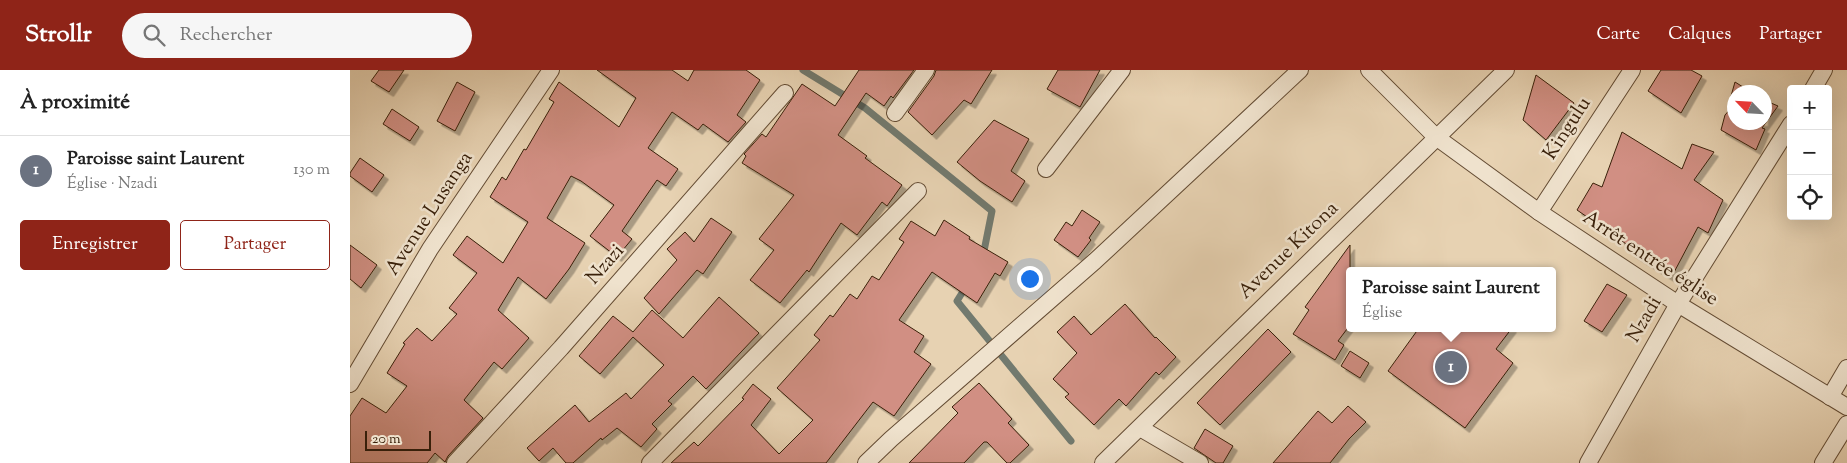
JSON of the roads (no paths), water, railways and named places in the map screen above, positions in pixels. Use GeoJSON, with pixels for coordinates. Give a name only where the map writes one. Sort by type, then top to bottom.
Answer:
{"type":"FeatureCollection","features":[{"type":"Feature","properties":{"kind":"street","name":"Avenue Lusanga"},"geometry":{"type":"LineString","coordinates":[[350,384],[430,249],[550,70]]}},
{"type":"Feature","properties":{"kind":"street"},"geometry":{"type":"LineString","coordinates":[[895,113],[926,70]]}},
{"type":"Feature","properties":{"kind":"street"},"geometry":{"type":"LineString","coordinates":[[1046,169],[1122,70]]}},
{"type":"Feature","properties":{"kind":"street"},"geometry":{"type":"LineString","coordinates":[[866,463],[1095,261],[1300,70]]}},
{"type":"Feature","properties":{"kind":"street","name":"Arrêt entrée église"},"geometry":{"type":"LineString","coordinates":[[1369,70],[1436,137],[1539,212],[1678,304],[1847,407]]}},
{"type":"Feature","properties":{"kind":"street","name":"Avenue Kitona"},"geometry":{"type":"LineString","coordinates":[[1103,463],[1506,70]]}},
{"type":"Feature","properties":{"kind":"street","name":"Kingulu"},"geometry":{"type":"LineString","coordinates":[[1539,212],[1632,70]]}},
{"type":"Feature","properties":{"kind":"street"},"geometry":{"type":"LineString","coordinates":[[1815,85],[1824,70]]}},
{"type":"Feature","properties":{"kind":"street","name":"Nzazi"},"geometry":{"type":"LineString","coordinates":[[455,463],[561,348],[786,93]]}},
{"type":"Feature","properties":{"kind":"street","name":"Nzadi"},"geometry":{"type":"LineString","coordinates":[[1588,463],[1678,304],[1787,130]]}},
{"type":"Feature","properties":{"kind":"street"},"geometry":{"type":"LineString","coordinates":[[650,463],[918,191]]}},
{"type":"Feature","properties":{"kind":"street"},"geometry":{"type":"LineString","coordinates":[[1830,397],[1847,368]]}},
{"type":"Feature","properties":{"kind":"street"},"geometry":{"type":"LineString","coordinates":[[1823,463],[1847,424]]}},
{"type":"Feature","properties":{"kind":"street"},"geometry":{"type":"LineString","coordinates":[[1140,428],[1200,463]]}},
{"type":"Feature","properties":{"kind":"waterway"},"geometry":{"type":"LineString","coordinates":[[803,70],[865,108],[992,211],[983,256]]}},
{"type":"Feature","properties":{"kind":"waterway"},"geometry":{"type":"LineString","coordinates":[[967,285],[957,301],[1071,441]]}},
{"type":"Feature","properties":{"kind":"place","name":"Paroisse saint Laurent"},"geometry":{"type":"Point","coordinates":[1451,367]}}]}
